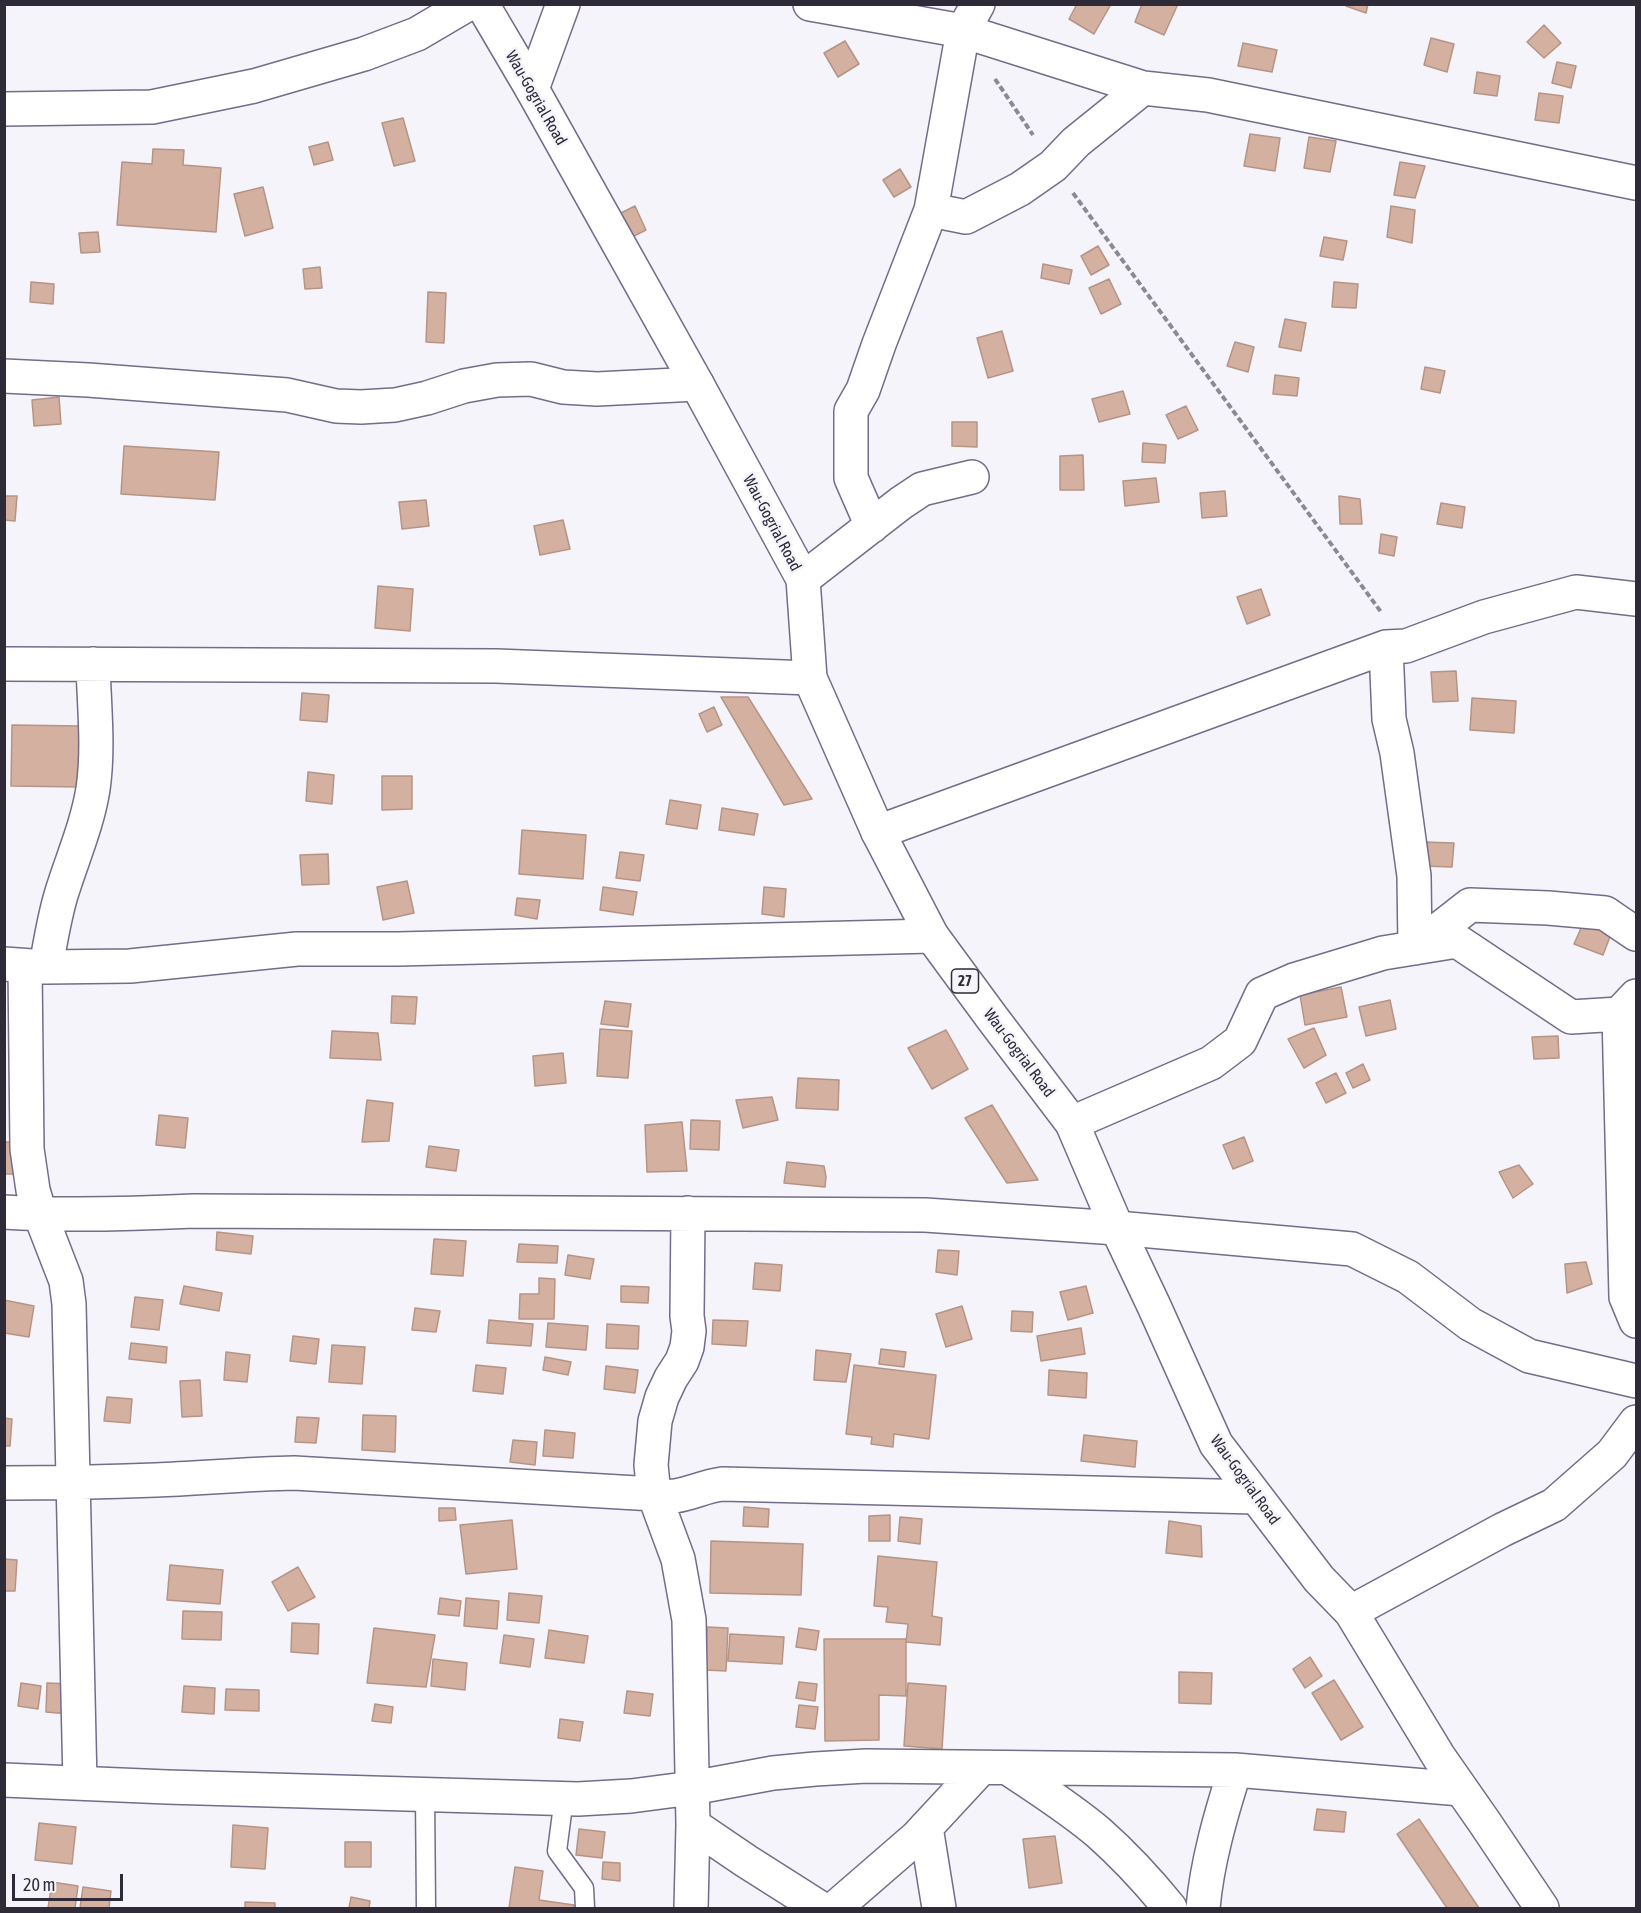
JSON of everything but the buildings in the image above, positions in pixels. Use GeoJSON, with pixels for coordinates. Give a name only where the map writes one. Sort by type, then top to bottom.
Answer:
{"type":"FeatureCollection","features":[{"type":"Feature","properties":{"kind":"street"},"geometry":{"type":"LineString","coordinates":[[4,109],[152,106],[254,86],[320,68],[417,34],[468,4]]}},
{"type":"Feature","properties":{"kind":"street","name":"Wau-Gogrial Road"},"geometry":{"type":"LineString","coordinates":[[482,4],[697,384],[802,579],[810,678],[878,832],[932,936],[1072,1123],[1117,1228],[1216,1444],[1319,1579],[1351,1612],[1439,1757],[1542,1908]]}},
{"type":"Feature","properties":{"kind":"street"},"geometry":{"type":"LineString","coordinates":[[532,89],[563,4]]}},
{"type":"Feature","properties":{"kind":"street"},"geometry":{"type":"LineString","coordinates":[[810,4],[971,18],[1143,88],[1208,95],[1636,183]]}},
{"type":"Feature","properties":{"kind":"street"},"geometry":{"type":"LineString","coordinates":[[872,526],[851,478],[851,411],[863,390],[931,210],[971,18]]}},
{"type":"Feature","properties":{"kind":"street"},"geometry":{"type":"LineString","coordinates":[[931,210],[966,217],[1020,189],[1053,166],[1076,142],[1143,88]]}},
{"type":"Feature","properties":{"kind":"street"},"geometry":{"type":"LineString","coordinates":[[4,376],[287,395],[336,406],[361,407],[394,405],[428,398],[464,386],[497,380],[531,379],[563,387],[597,390],[697,384]]}},
{"type":"Feature","properties":{"kind":"street"},"geometry":{"type":"LineString","coordinates":[[802,579],[922,489],[972,477]]}},
{"type":"Feature","properties":{"kind":"street"},"geometry":{"type":"LineString","coordinates":[[878,832],[1396,646],[1484,617],[1576,592],[1636,599]]}},
{"type":"Feature","properties":{"kind":"street"},"geometry":{"type":"LineString","coordinates":[[1396,646],[1389,720],[1397,753],[1414,876],[1415,948]]}},
{"type":"Feature","properties":{"kind":"street"},"geometry":{"type":"LineString","coordinates":[[4,663],[496,666],[810,678]]}},
{"type":"Feature","properties":{"kind":"street"},"geometry":{"type":"LineString","coordinates":[[80,1783],[69,1304],[66,1281],[33,1190],[27,1149],[25,966],[52,931],[62,894],[83,836],[93,788],[95,762],[93,664]]}},
{"type":"Feature","properties":{"kind":"street"},"geometry":{"type":"LineString","coordinates":[[1415,948],[1470,905],[1548,908],[1605,914],[1636,934]]}},
{"type":"Feature","properties":{"kind":"street"},"geometry":{"type":"LineString","coordinates":[[25,966],[130,966],[297,949],[398,949],[932,936]]}},
{"type":"Feature","properties":{"kind":"street"},"geometry":{"type":"LineString","coordinates":[[1072,1123],[1211,1063],[1240,1041],[1262,994],[1294,980],[1383,953],[1456,941],[1571,1017],[1628,1005],[1626,1297],[1636,1321]]}},
{"type":"Feature","properties":{"kind":"street"},"geometry":{"type":"LineString","coordinates":[[4,1212],[117,1215],[194,1210],[925,1215],[1117,1228],[1352,1249],[1408,1277],[1470,1324],[1529,1356],[1636,1381]]}},
{"type":"Feature","properties":{"kind":"street"},"geometry":{"type":"LineString","coordinates":[[688,1213],[687,1316],[689,1331],[687,1347],[662,1397],[655,1421],[651,1465],[654,1494],[678,1559],[689,1620],[693,1825],[691,1908]]}},
{"type":"Feature","properties":{"kind":"street"},"geometry":{"type":"LineString","coordinates":[[1351,1612],[1502,1530],[1554,1506],[1612,1454],[1636,1422]]}},
{"type":"Feature","properties":{"kind":"street"},"geometry":{"type":"LineString","coordinates":[[4,1483],[72,1483],[294,1473],[654,1494],[670,1497],[722,1484],[1256,1497]]}},
{"type":"Feature","properties":{"kind":"street"},"geometry":{"type":"LineString","coordinates":[[4,1780],[564,1798],[631,1796],[692,1788],[773,1773],[866,1766],[1235,1770],[1461,1789]]}},
{"type":"Feature","properties":{"kind":"street"},"geometry":{"type":"LineString","coordinates":[[835,1908],[994,1768]]}},
{"type":"Feature","properties":{"kind":"street"},"geometry":{"type":"LineString","coordinates":[[994,1768],[1068,1809],[1098,1832],[1133,1866],[1170,1908]]}},
{"type":"Feature","properties":{"kind":"street"},"geometry":{"type":"LineString","coordinates":[[1203,1908],[1212,1855],[1235,1770]]}},
{"type":"Feature","properties":{"kind":"street"},"geometry":{"type":"LineString","coordinates":[[693,1825],[820,1908]]}},
{"type":"Feature","properties":{"kind":"street"},"geometry":{"type":"LineString","coordinates":[[926,1827],[939,1908]]}},
{"type":"Feature","properties":{"kind":"lane"},"geometry":{"type":"LineString","coordinates":[[425,1794],[426,1908]]}},
{"type":"Feature","properties":{"kind":"lane"},"geometry":{"type":"LineString","coordinates":[[564,1798],[557,1851],[584,1888],[585,1908]]}},
{"type":"Feature","properties":{"kind":"path"},"geometry":{"type":"LineString","coordinates":[[971,18],[1053,166],[1396,646]]}}]}
